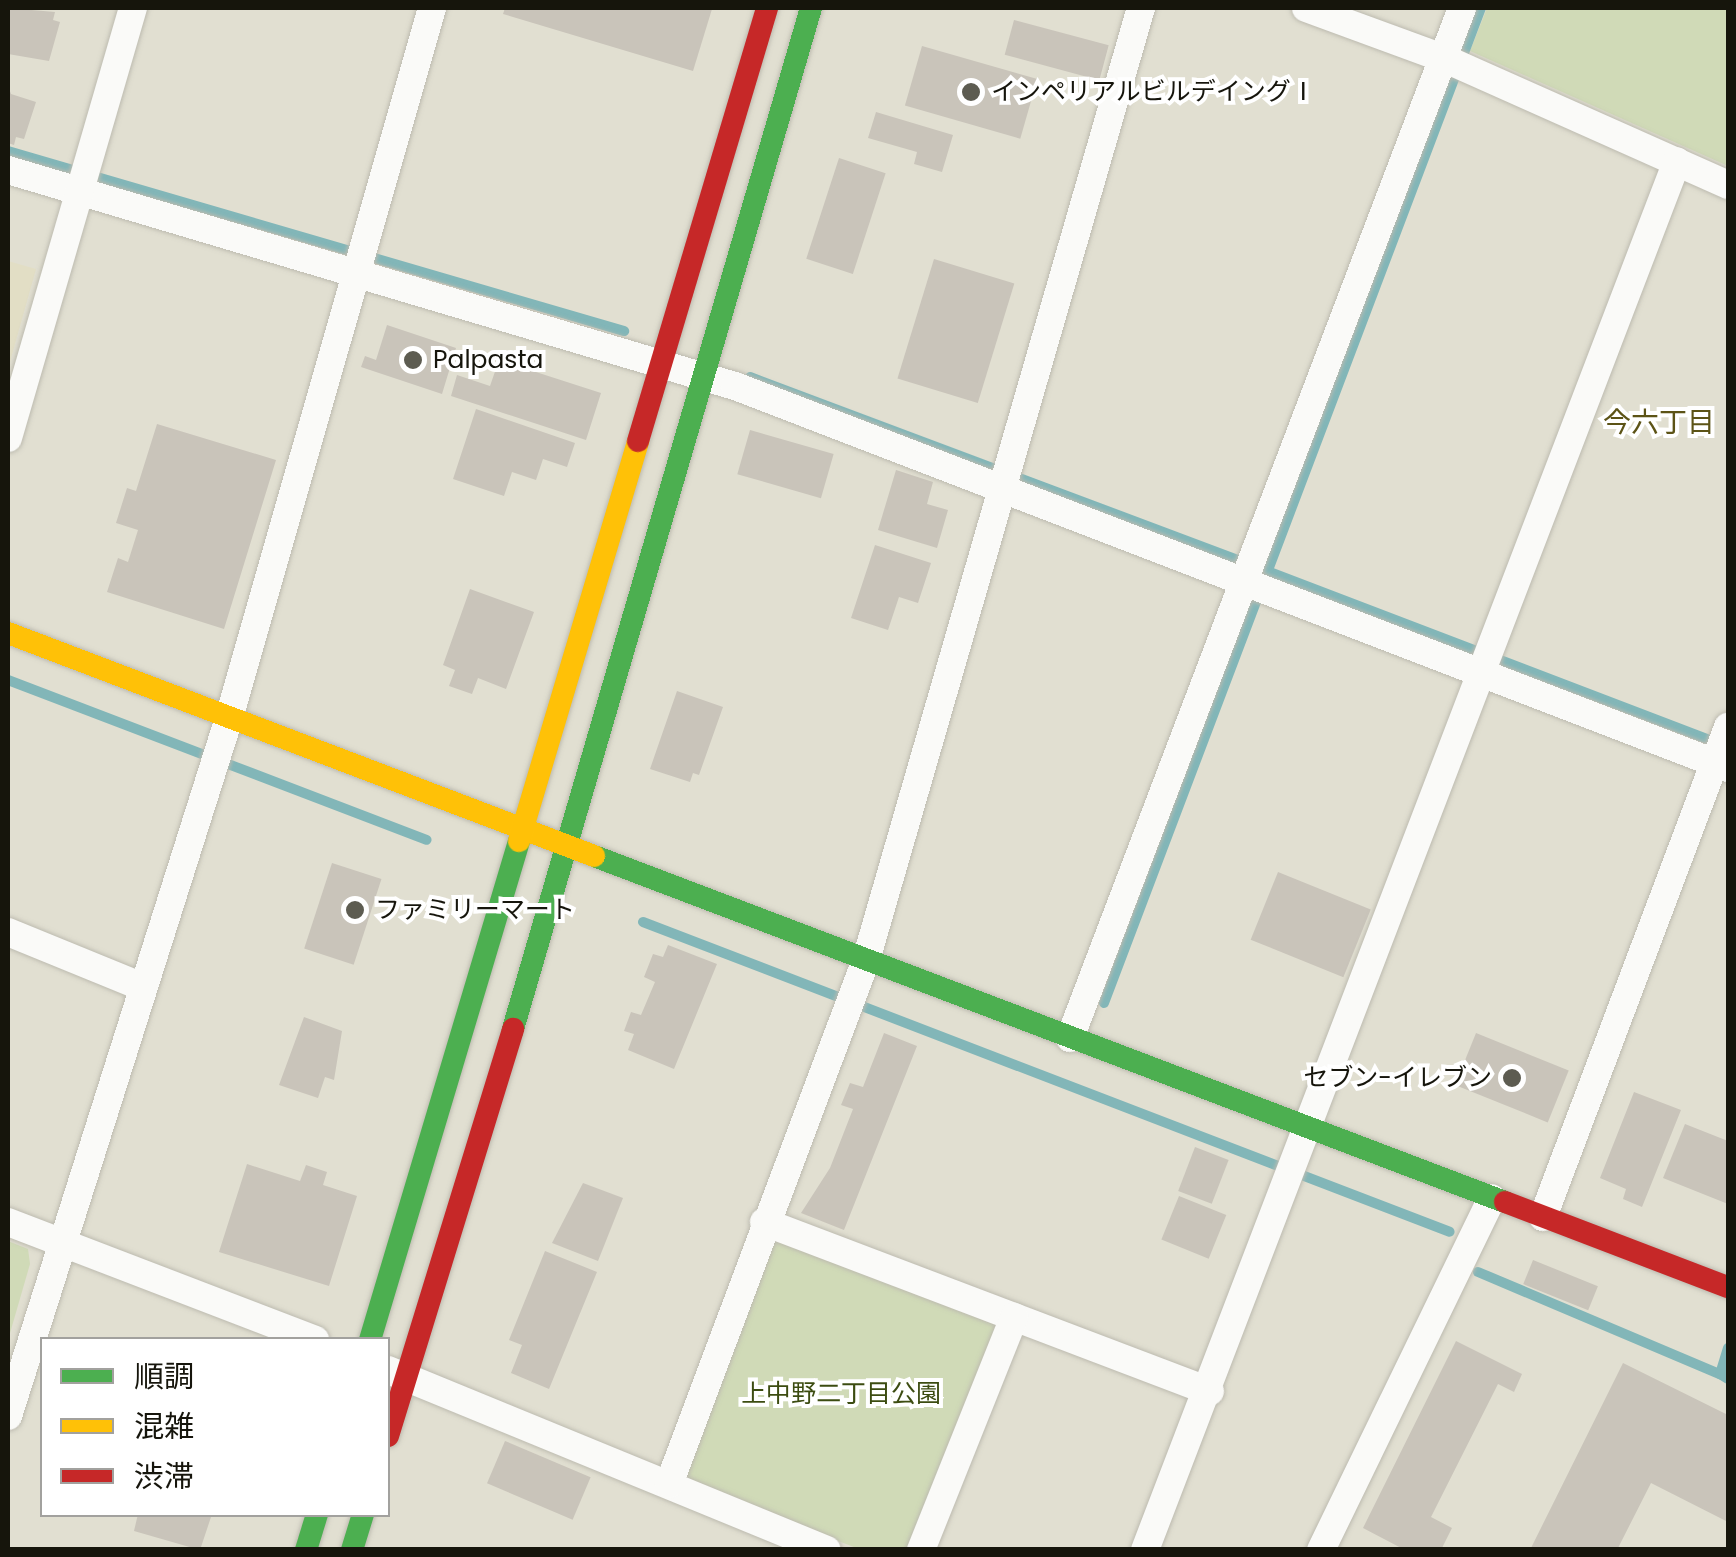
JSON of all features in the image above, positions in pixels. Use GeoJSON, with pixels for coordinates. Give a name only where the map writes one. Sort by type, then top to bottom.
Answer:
{"type":"FeatureCollection","features":[{"type":"Feature","properties":{"kind":"street"},"geometry":{"type":"LineString","coordinates":[[8,438],[132,8]]}},
{"type":"Feature","properties":{"kind":"street"},"geometry":{"type":"LineString","coordinates":[[8,1416],[229,718],[432,8]]}},
{"type":"Feature","properties":{"kind":"street"},"geometry":{"type":"LineString","coordinates":[[371,1337],[665,364],[767,8]]}},
{"type":"Feature","properties":{"kind":"street"},"geometry":{"type":"LineString","coordinates":[[390,1420],[396,1374],[569,846],[810,8]]}},
{"type":"Feature","properties":{"kind":"street"},"geometry":{"type":"LineString","coordinates":[[669,1484],[764,1222],[866,960],[1141,8]]}},
{"type":"Feature","properties":{"kind":"street"},"geometry":{"type":"LineString","coordinates":[[1306,8],[1454,63],[1728,185]]}},
{"type":"Feature","properties":{"kind":"street"},"geometry":{"type":"LineString","coordinates":[[1070,1038],[1454,63],[1462,8]]}},
{"type":"Feature","properties":{"kind":"street"},"geometry":{"type":"LineString","coordinates":[[1144,1550],[1210,1391],[1676,161]]}},
{"type":"Feature","properties":{"kind":"street"},"geometry":{"type":"LineString","coordinates":[[8,170],[83,179],[360,260],[706,377],[1003,478],[1252,578],[1723,750],[1543,1217]]}},
{"type":"Feature","properties":{"kind":"street"},"geometry":{"type":"LineString","coordinates":[[8,633],[1728,1287]]}},
{"type":"Feature","properties":{"kind":"street"},"geometry":{"type":"LineString","coordinates":[[8,932],[143,987]]}},
{"type":"Feature","properties":{"kind":"street"},"geometry":{"type":"LineString","coordinates":[[1322,1550],[1492,1198]]}},
{"type":"Feature","properties":{"kind":"street"},"geometry":{"type":"LineString","coordinates":[[8,1222],[307,1337]]}},
{"type":"Feature","properties":{"kind":"street"},"geometry":{"type":"LineString","coordinates":[[764,1222],[1210,1391]]}},
{"type":"Feature","properties":{"kind":"street"},"geometry":{"type":"LineString","coordinates":[[921,1550],[1014,1317]]}},
{"type":"Feature","properties":{"kind":"street"},"geometry":{"type":"LineString","coordinates":[[396,1374],[669,1484],[783,1540],[827,1550]]}},
{"type":"Feature","properties":{"kind":"street"},"geometry":{"type":"LineString","coordinates":[[306,1550],[316,1517]]}},
{"type":"Feature","properties":{"kind":"street"},"geometry":{"type":"LineString","coordinates":[[352,1550],[362,1517]]}},
{"type":"Feature","properties":{"kind":"shaded area"},"geometry":{"type":"Polygon","coordinates":[[[8,261],[36,269],[8,369],[8,261]]]}},
{"type":"Feature","properties":{"kind":"green space"},"geometry":{"type":"Polygon","coordinates":[[[1487,8],[1728,8],[1728,166],[1470,51],[1487,8]]]}},
{"type":"Feature","properties":{"kind":"green space","name":"上中野二丁目公園"},"geometry":{"type":"Polygon","coordinates":[[[773,1236],[999,1324],[908,1549],[859,1549],[681,1480],[773,1236]]]}},
{"type":"Feature","properties":{"kind":"green space"},"geometry":{"type":"Polygon","coordinates":[[[8,1241],[28,1249],[30,1264],[8,1340],[8,1241]]]}},
{"type":"Feature","properties":{"kind":"building"},"geometry":{"type":"Polygon","coordinates":[[[8,8],[55,12],[53,20],[60,22],[49,61],[8,54],[8,8]]]}},
{"type":"Feature","properties":{"kind":"building"},"geometry":{"type":"Polygon","coordinates":[[[505,8],[712,9],[693,71],[503,14],[505,8]]]}},
{"type":"Feature","properties":{"kind":"building"},"geometry":{"type":"Polygon","coordinates":[[[1014,20],[1109,45],[1099,80],[1005,55],[1014,20]]]}},
{"type":"Feature","properties":{"kind":"building","name":"インペリアルビルデイングⅠ"},"geometry":{"type":"Polygon","coordinates":[[[922,46],[1037,79],[1020,139],[905,106],[922,46]]]}},
{"type":"Feature","properties":{"kind":"building"},"geometry":{"type":"Polygon","coordinates":[[[8,86],[11,94],[36,102],[24,139],[16,137],[14,145],[8,143],[8,86]]]}},
{"type":"Feature","properties":{"kind":"building"},"geometry":{"type":"Polygon","coordinates":[[[876,112],[953,135],[942,172],[914,164],[917,152],[868,138],[876,112]]]}},
{"type":"Feature","properties":{"kind":"building"},"geometry":{"type":"Polygon","coordinates":[[[839,158],[886,173],[853,274],[806,259],[839,158]]]}},
{"type":"Feature","properties":{"kind":"building"},"geometry":{"type":"Polygon","coordinates":[[[934,259],[1014,284],[978,403],[897,379],[934,259]]]}},
{"type":"Feature","properties":{"kind":"building"},"geometry":{"type":"Polygon","coordinates":[[[387,325],[456,348],[442,394],[361,367],[365,356],[376,360],[387,325]]]}},
{"type":"Feature","properties":{"kind":"building"},"geometry":{"type":"Polygon","coordinates":[[[499,360],[601,393],[586,440],[451,396],[457,375],[490,386],[499,360]]]}},
{"type":"Feature","properties":{"kind":"building"},"geometry":{"type":"Polygon","coordinates":[[[476,409],[575,443],[567,467],[543,459],[536,480],[512,472],[504,496],[453,479],[476,409]]]}},
{"type":"Feature","properties":{"kind":"building"},"geometry":{"type":"Polygon","coordinates":[[[157,424],[276,460],[224,629],[107,592],[118,558],[128,562],[138,530],[116,523],[127,488],[136,491],[157,424]]]}},
{"type":"Feature","properties":{"kind":"building"},"geometry":{"type":"Polygon","coordinates":[[[750,430],[834,454],[821,498],[737,474],[750,430]]]}},
{"type":"Feature","properties":{"kind":"building"},"geometry":{"type":"Polygon","coordinates":[[[896,470],[933,482],[927,504],[948,510],[937,548],[878,530],[896,470]]]}},
{"type":"Feature","properties":{"kind":"building"},"geometry":{"type":"Polygon","coordinates":[[[875,545],[931,563],[918,603],[899,597],[888,630],[851,618],[875,545]]]}},
{"type":"Feature","properties":{"kind":"building"},"geometry":{"type":"Polygon","coordinates":[[[470,589],[534,612],[506,689],[478,678],[472,694],[449,686],[455,670],[443,665],[470,589]]]}},
{"type":"Feature","properties":{"kind":"building"},"geometry":{"type":"Polygon","coordinates":[[[677,691],[723,707],[699,775],[693,773],[690,782],[650,769],[677,691]]]}},
{"type":"Feature","properties":{"kind":"building"},"geometry":{"type":"Polygon","coordinates":[[[332,863],[381,879],[354,965],[304,949],[332,863]]]}},
{"type":"Feature","properties":{"kind":"building"},"geometry":{"type":"Polygon","coordinates":[[[1278,872],[1371,909],[1343,977],[1251,940],[1278,872]]]}},
{"type":"Feature","properties":{"kind":"building"},"geometry":{"type":"Polygon","coordinates":[[[668,945],[717,964],[674,1069],[628,1050],[634,1034],[624,1031],[631,1012],[641,1015],[655,982],[644,977],[653,954],[663,957],[668,945]]]}},
{"type":"Feature","properties":{"kind":"building"},"geometry":{"type":"Polygon","coordinates":[[[304,1017],[342,1031],[334,1080],[325,1077],[318,1098],[279,1085],[304,1017]]]}},
{"type":"Feature","properties":{"kind":"building"},"geometry":{"type":"Polygon","coordinates":[[[884,1033],[917,1046],[844,1230],[801,1213],[830,1168],[853,1109],[841,1105],[850,1083],[863,1087],[884,1033]]]}},
{"type":"Feature","properties":{"kind":"building","name":"セブン-イレブン"},"geometry":{"type":"Polygon","coordinates":[[[1476,1033],[1569,1070],[1548,1122],[1455,1085],[1476,1033]]]}},
{"type":"Feature","properties":{"kind":"building"},"geometry":{"type":"Polygon","coordinates":[[[1634,1092],[1681,1110],[1642,1207],[1623,1199],[1626,1189],[1600,1178],[1634,1092]]]}},
{"type":"Feature","properties":{"kind":"building"},"geometry":{"type":"Polygon","coordinates":[[[1685,1124],[1728,1141],[1728,1204],[1663,1178],[1685,1124]]]}},
{"type":"Feature","properties":{"kind":"building"},"geometry":{"type":"Polygon","coordinates":[[[1195,1147],[1229,1160],[1212,1204],[1178,1191],[1195,1147]]]}},
{"type":"Feature","properties":{"kind":"building"},"geometry":{"type":"Polygon","coordinates":[[[247,1164],[300,1181],[306,1165],[327,1172],[323,1185],[357,1196],[329,1286],[219,1252],[247,1164]]]}},
{"type":"Feature","properties":{"kind":"building"},"geometry":{"type":"Polygon","coordinates":[[[583,1183],[623,1198],[598,1261],[552,1243],[583,1183]]]}},
{"type":"Feature","properties":{"kind":"building"},"geometry":{"type":"Polygon","coordinates":[[[1179,1196],[1226,1215],[1209,1259],[1161,1240],[1179,1196]]]}},
{"type":"Feature","properties":{"kind":"building"},"geometry":{"type":"Polygon","coordinates":[[[545,1251],[597,1272],[549,1389],[511,1373],[522,1345],[509,1340],[545,1251]]]}},
{"type":"Feature","properties":{"kind":"building"},"geometry":{"type":"Polygon","coordinates":[[[1533,1260],[1598,1286],[1588,1310],[1523,1284],[1533,1260]]]}},
{"type":"Feature","properties":{"kind":"building"},"geometry":{"type":"Polygon","coordinates":[[[1456,1341],[1522,1374],[1514,1392],[1498,1384],[1431,1517],[1452,1528],[1441,1550],[1405,1550],[1363,1528],[1456,1341]]]}},
{"type":"Feature","properties":{"kind":"building"},"geometry":{"type":"Polygon","coordinates":[[[1623,1363],[1728,1415],[1728,1522],[1651,1483],[1617,1550],[1530,1550],[1623,1363]]]}},
{"type":"Feature","properties":{"kind":"building"},"geometry":{"type":"Polygon","coordinates":[[[505,1441],[591,1477],[573,1520],[487,1483],[505,1441]]]}},
{"type":"Feature","properties":{"kind":"building"},"geometry":{"type":"Polygon","coordinates":[[[137,1517],[211,1517],[200,1550],[134,1531],[137,1517]]]}},
{"type":"Feature","properties":{"kind":"waterway"},"geometry":{"type":"LineString","coordinates":[[1104,1003],[1481,8]]}},
{"type":"Feature","properties":{"kind":"waterway"},"geometry":{"type":"LineString","coordinates":[[8,151],[624,331]]}},
{"type":"Feature","properties":{"kind":"waterway"},"geometry":{"type":"LineString","coordinates":[[750,377],[1246,563]]}},
{"type":"Feature","properties":{"kind":"waterway"},"geometry":{"type":"LineString","coordinates":[[1262,569],[1718,743]]}},
{"type":"Feature","properties":{"kind":"waterway"},"geometry":{"type":"LineString","coordinates":[[8,680],[426,840]]}},
{"type":"Feature","properties":{"kind":"waterway"},"geometry":{"type":"LineString","coordinates":[[643,922],[1450,1232]]}},
{"type":"Feature","properties":{"kind":"waterway"},"geometry":{"type":"LineString","coordinates":[[1478,1272],[1720,1374]]}},
{"type":"Feature","properties":{"kind":"waterway"},"geometry":{"type":"LineString","coordinates":[[1728,1348],[1720,1374],[1728,1379]]}},
{"type":"Feature","properties":{"kind":"traffic: fast"},"geometry":{"type":"LineString","coordinates":[[513,1029],[811,8]]}},
{"type":"Feature","properties":{"kind":"traffic: fast"},"geometry":{"type":"LineString","coordinates":[[371,1337],[519,841]]}},
{"type":"Feature","properties":{"kind":"traffic: fast"},"geometry":{"type":"LineString","coordinates":[[594,856],[1505,1202]]}},
{"type":"Feature","properties":{"kind":"traffic: fast"},"geometry":{"type":"LineString","coordinates":[[306,1550],[316,1517]]}},
{"type":"Feature","properties":{"kind":"traffic: fast"},"geometry":{"type":"LineString","coordinates":[[352,1550],[362,1517]]}},
{"type":"Feature","properties":{"kind":"traffic: slow"},"geometry":{"type":"LineString","coordinates":[[519,841],[638,441]]}},
{"type":"Feature","properties":{"kind":"traffic: slow"},"geometry":{"type":"LineString","coordinates":[[8,633],[594,856]]}},
{"type":"Feature","properties":{"kind":"traffic: jam"},"geometry":{"type":"LineString","coordinates":[[638,441],[767,8]]}},
{"type":"Feature","properties":{"kind":"traffic: jam"},"geometry":{"type":"LineString","coordinates":[[390,1429],[513,1029]]}},
{"type":"Feature","properties":{"kind":"traffic: jam"},"geometry":{"type":"LineString","coordinates":[[1505,1202],[1728,1287]]}},
{"type":"Feature","properties":{"kind":"place","name":"インペリアルビルデイングⅠ"},"geometry":{"type":"Point","coordinates":[971,92]}},
{"type":"Feature","properties":{"kind":"place","name":"Palpasta"},"geometry":{"type":"Point","coordinates":[413,360]}},
{"type":"Feature","properties":{"kind":"place","name":"ファミリーマート"},"geometry":{"type":"Point","coordinates":[355,910]}},
{"type":"Feature","properties":{"kind":"place","name":"セブン-イレブン"},"geometry":{"type":"Point","coordinates":[1512,1078]}},
{"type":"Feature","properties":{"kind":"district","name":"今六丁目"},"geometry":{"type":"Point","coordinates":[1659,423]}}]}
